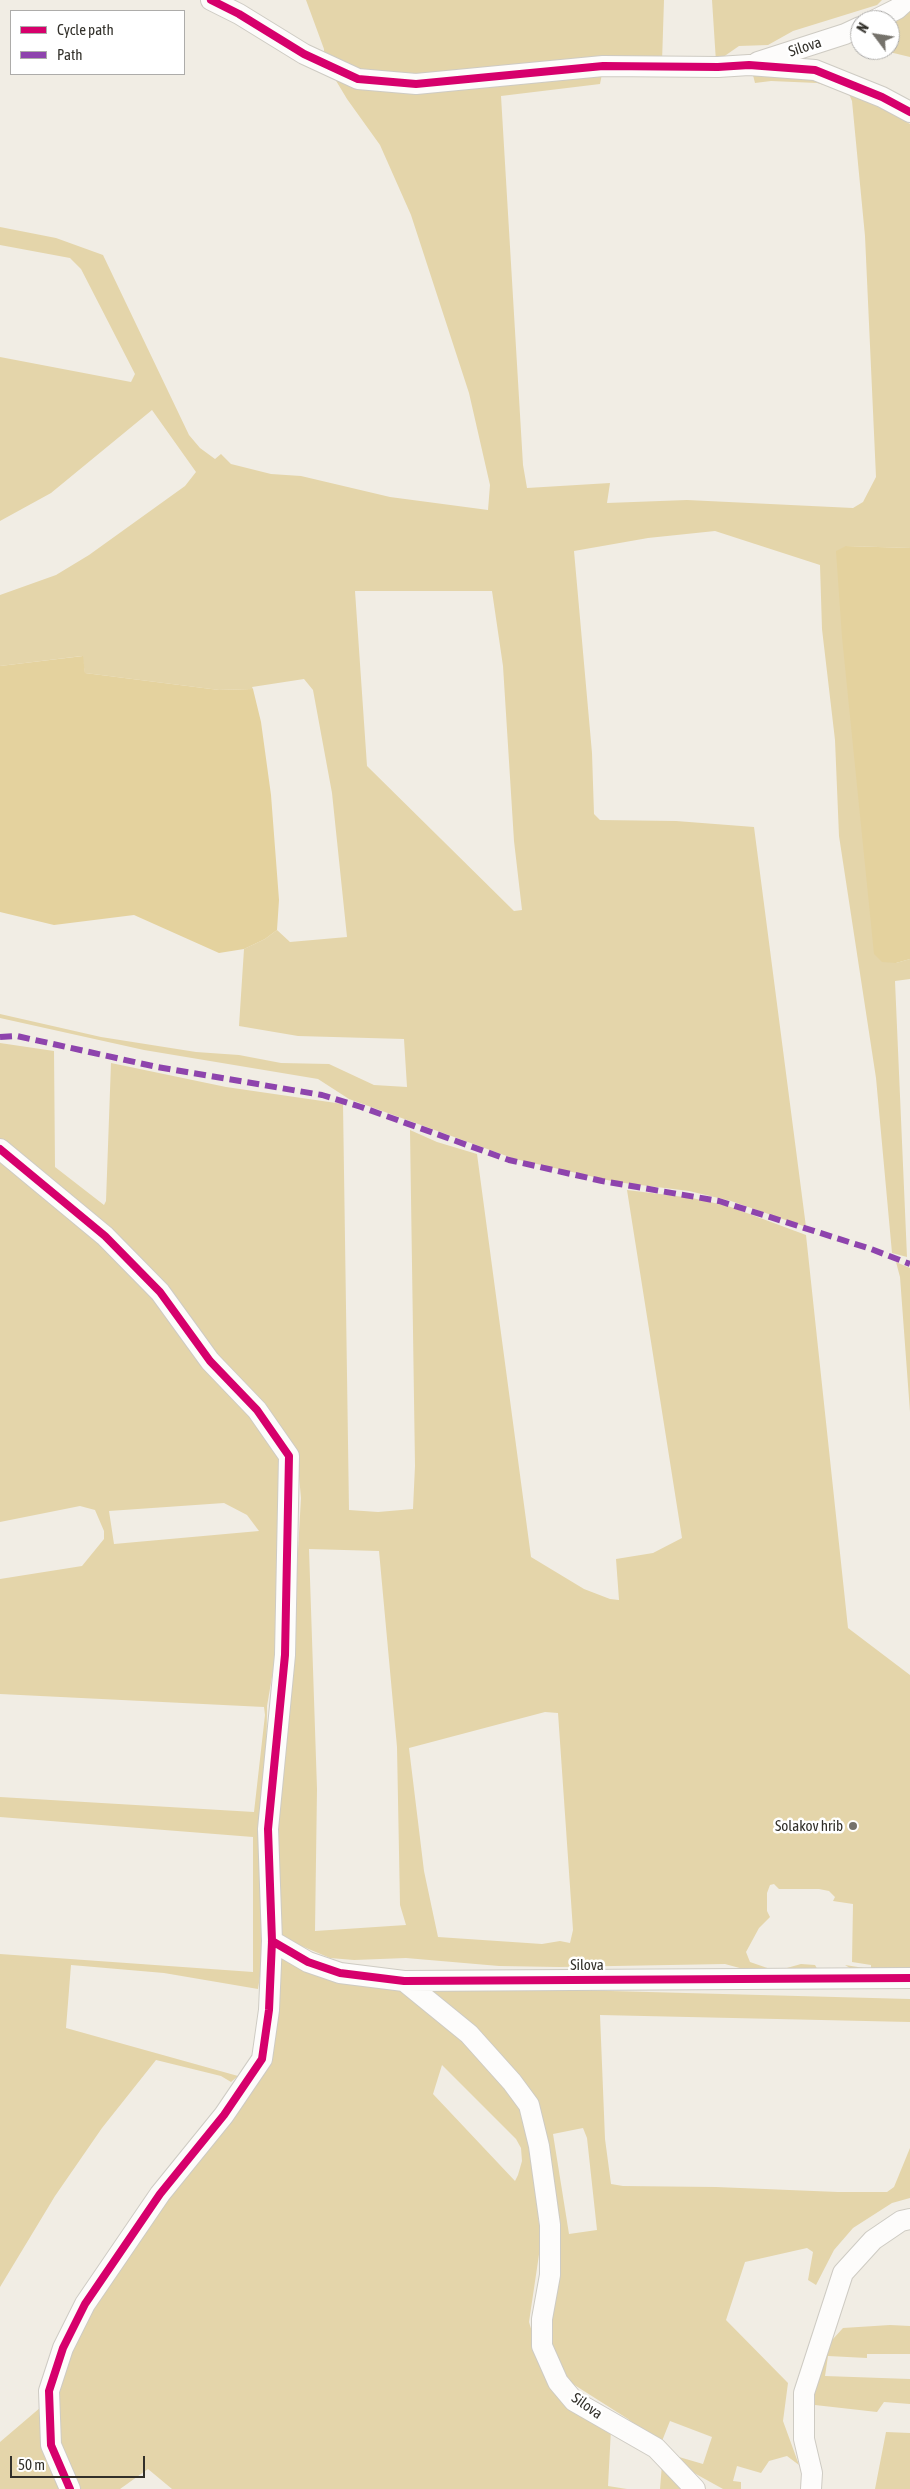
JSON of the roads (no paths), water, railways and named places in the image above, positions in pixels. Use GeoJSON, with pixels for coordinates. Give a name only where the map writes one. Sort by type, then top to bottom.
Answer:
{"type":"FeatureCollection","features":[{"type":"Feature","properties":{"kind":"street"},"geometry":{"type":"LineString","coordinates":[[210,0],[239,14],[304,54],[358,79],[416,84],[603,66],[718,67],[749,65],[815,70],[882,97],[910,112]]}},
{"type":"Feature","properties":{"kind":"street"},"geometry":{"type":"LineString","coordinates":[[897,10],[907,0]]}},
{"type":"Feature","properties":{"kind":"street","name":"Silova"},"geometry":{"type":"LineString","coordinates":[[749,65],[850,32]]}},
{"type":"Feature","properties":{"kind":"street"},"geometry":{"type":"LineString","coordinates":[[0,1149],[105,1236],[160,1292],[210,1361],[257,1410],[289,1456],[285,1655],[268,1828],[272,1941],[269,2010],[262,2059],[224,2115],[160,2194],[85,2304],[63,2348],[49,2391],[51,2444],[70,2489]]}},
{"type":"Feature","properties":{"kind":"street","name":"Silova"},"geometry":{"type":"LineString","coordinates":[[272,1941],[308,1962],[340,1973],[404,1981],[910,1978]]}},
{"type":"Feature","properties":{"kind":"street","name":"Silova"},"geometry":{"type":"LineString","coordinates":[[404,1981],[469,2034],[512,2082],[528,2106],[539,2146],[550,2225],[550,2275],[542,2319],[542,2346],[558,2382],[574,2401],[656,2448],[695,2489]]}},
{"type":"Feature","properties":{"kind":"street"},"geometry":{"type":"LineString","coordinates":[[811,2489],[812,2473],[804,2439],[804,2393],[843,2274],[873,2240],[901,2221],[910,2219]]}},
{"type":"Feature","properties":{"kind":"place","name":"Solakov hrib"},"geometry":{"type":"Point","coordinates":[853,1826]}}]}
